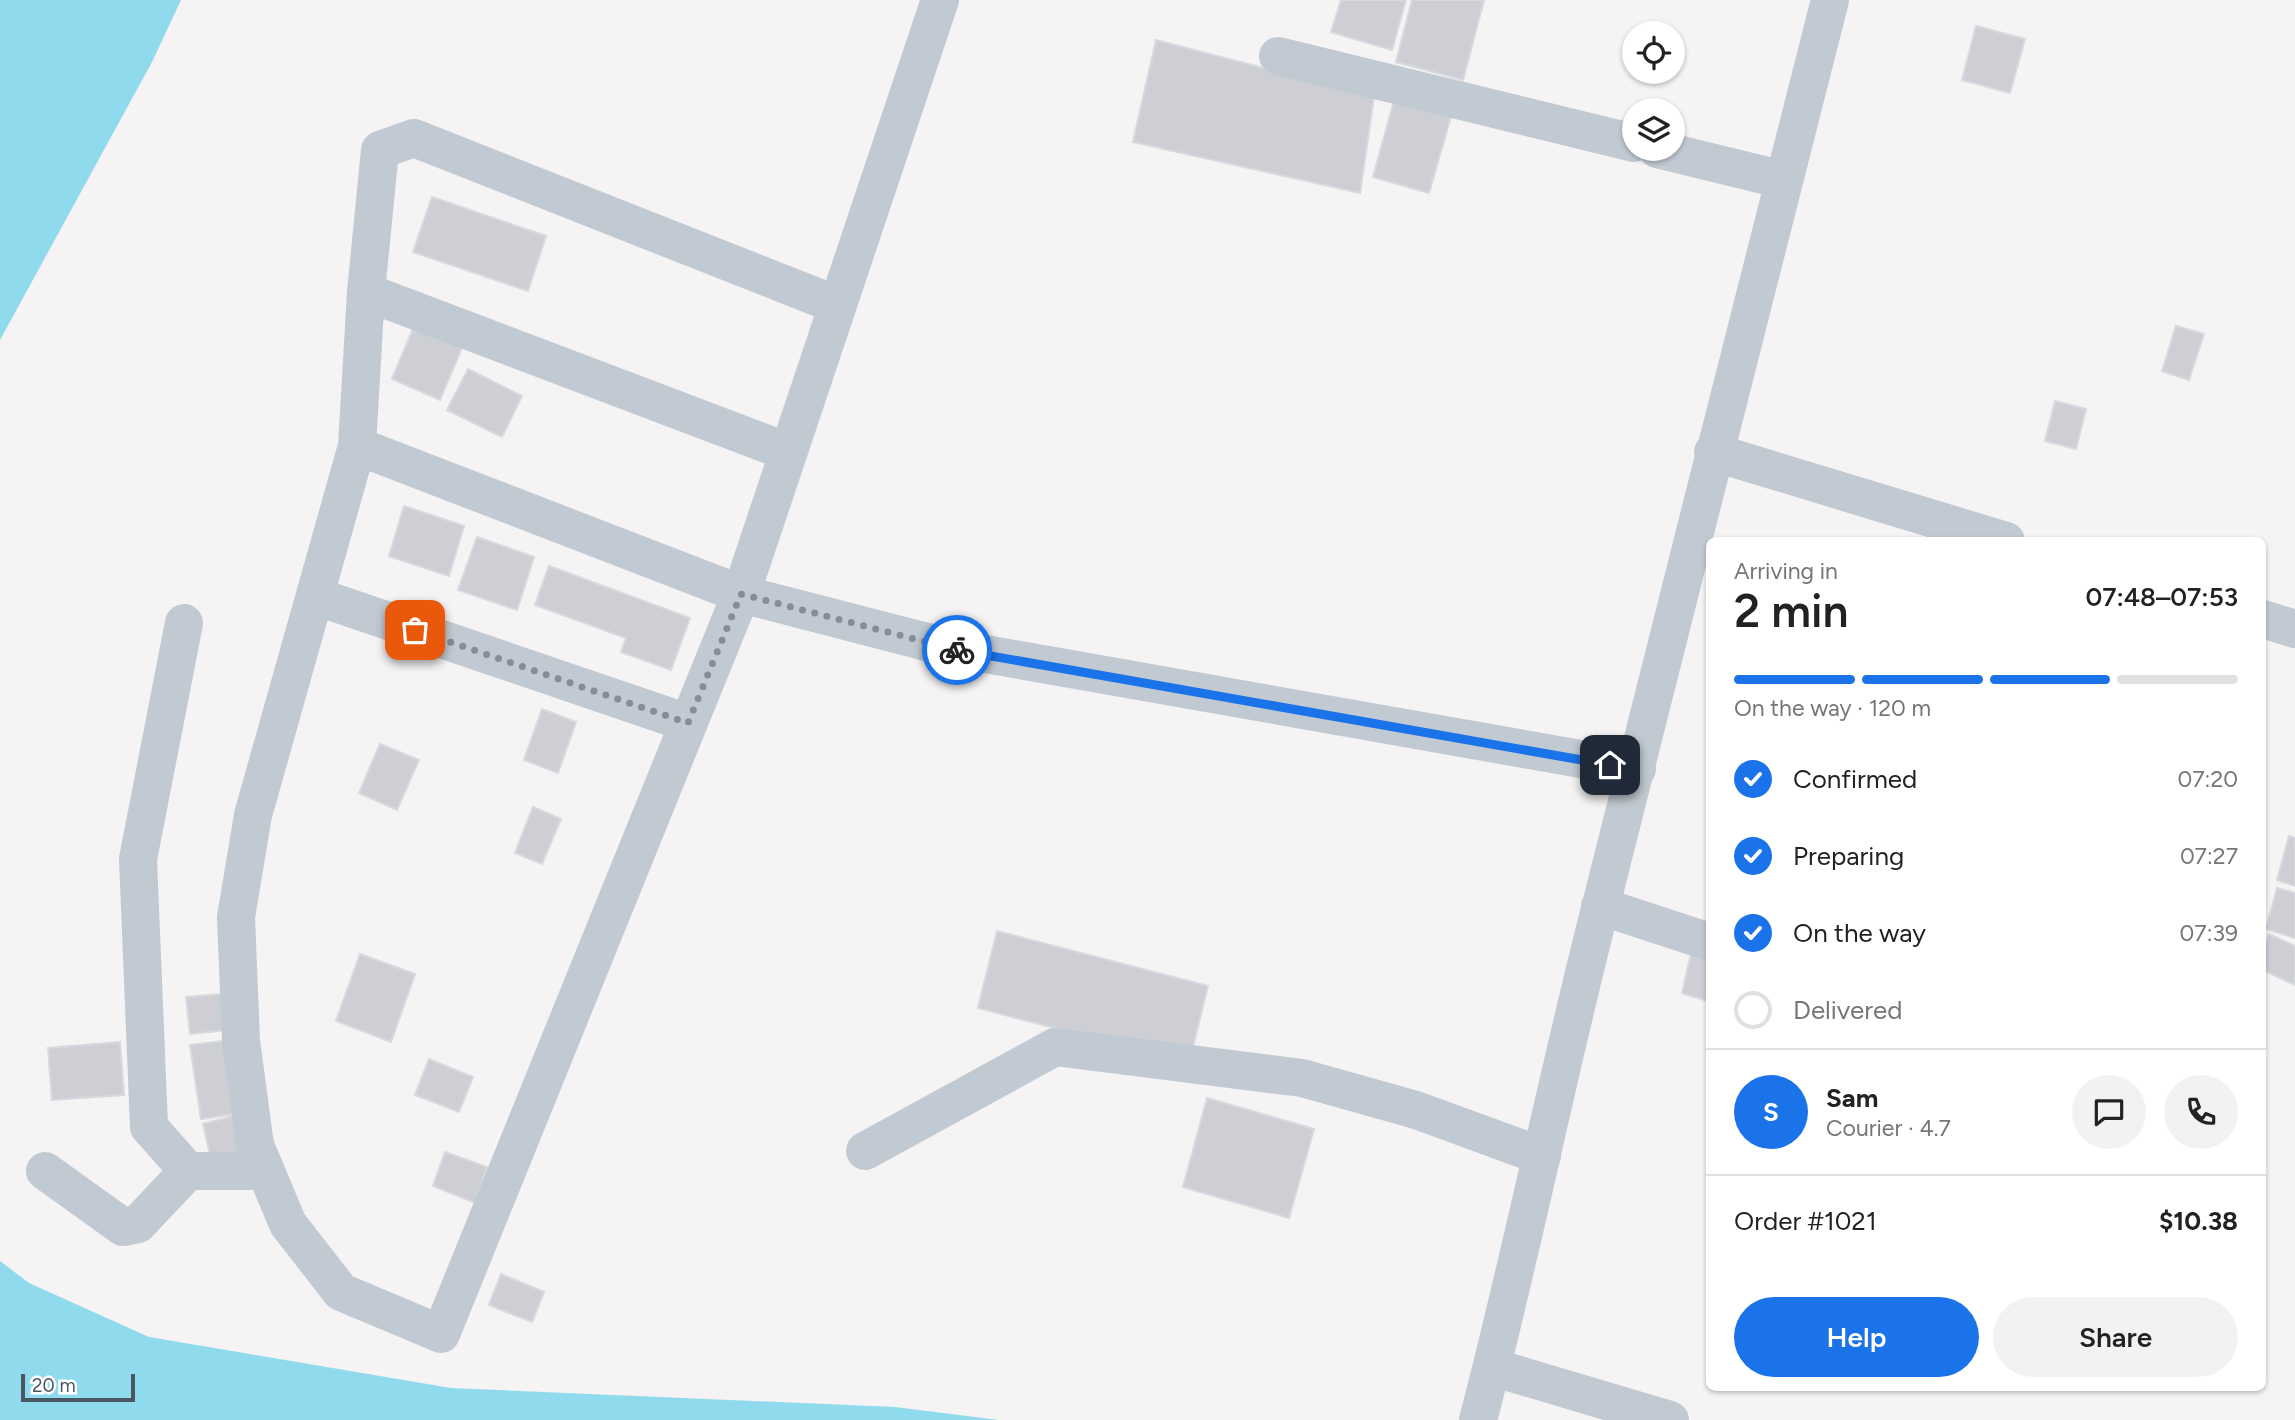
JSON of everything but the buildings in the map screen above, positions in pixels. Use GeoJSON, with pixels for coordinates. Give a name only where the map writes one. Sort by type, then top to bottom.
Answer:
{"type":"FeatureCollection","features":[{"type":"Feature","properties":{"kind":"street"},"geometry":{"type":"LineString","coordinates":[[837,305],[414,138],[380,150],[366,292],[357,446],[253,815],[236,917],[241,1041],[255,1144],[288,1224],[341,1292],[441,1334],[741,594],[940,0]]}},
{"type":"Feature","properties":{"kind":"street"},"geometry":{"type":"LineString","coordinates":[[1478,1420],[1600,906],[1637,769],[1713,452],[1830,0]]}},
{"type":"Feature","properties":{"kind":"street"},"geometry":{"type":"LineString","coordinates":[[1278,56],[1622,140]]}},
{"type":"Feature","properties":{"kind":"street"},"geometry":{"type":"LineString","coordinates":[[1685,156],[1784,180]]}},
{"type":"Feature","properties":{"kind":"street"},"geometry":{"type":"LineString","coordinates":[[366,292],[788,452]]}},
{"type":"Feature","properties":{"kind":"street"},"geometry":{"type":"LineString","coordinates":[[357,446],[741,594],[946,648],[1637,769]]}},
{"type":"Feature","properties":{"kind":"street"},"geometry":{"type":"LineString","coordinates":[[1713,452],[1993,537]]}},
{"type":"Feature","properties":{"kind":"street"},"geometry":{"type":"LineString","coordinates":[[315,596],[688,723]]}},
{"type":"Feature","properties":{"kind":"street"},"geometry":{"type":"LineString","coordinates":[[2266,620],[2295,628]]}},
{"type":"Feature","properties":{"kind":"street"},"geometry":{"type":"LineString","coordinates":[[184,623],[138,859],[149,1127],[188,1171]]}},
{"type":"Feature","properties":{"kind":"street"},"geometry":{"type":"LineString","coordinates":[[1600,906],[1706,941]]}},
{"type":"Feature","properties":{"kind":"street"},"geometry":{"type":"LineString","coordinates":[[865,1151],[1055,1046],[1303,1078],[1416,1110],[1542,1156]]}},
{"type":"Feature","properties":{"kind":"street"},"geometry":{"type":"LineString","coordinates":[[45,1171],[123,1227],[138,1224],[188,1171],[266,1171]]}},
{"type":"Feature","properties":{"kind":"street"},"geometry":{"type":"LineString","coordinates":[[1492,1367],[1670,1420]]}},
{"type":"Feature","properties":{"kind":"water"},"geometry":{"type":"Polygon","coordinates":[[[0,0],[181,0],[152,62],[0,340],[0,0]]]}},
{"type":"Feature","properties":{"kind":"water"},"geometry":{"type":"Polygon","coordinates":[[[0,1261],[29,1283],[149,1337],[451,1388],[895,1407],[999,1420],[0,1420],[0,1261]]]}},
{"type":"Feature","properties":{"kind":"way so far"},"geometry":{"type":"LineString","coordinates":[[415,630],[688,723],[741,594],[957,650]]}},
{"type":"Feature","properties":{"kind":"route"},"geometry":{"type":"LineString","coordinates":[[957,650],[1610,765]]}}]}
